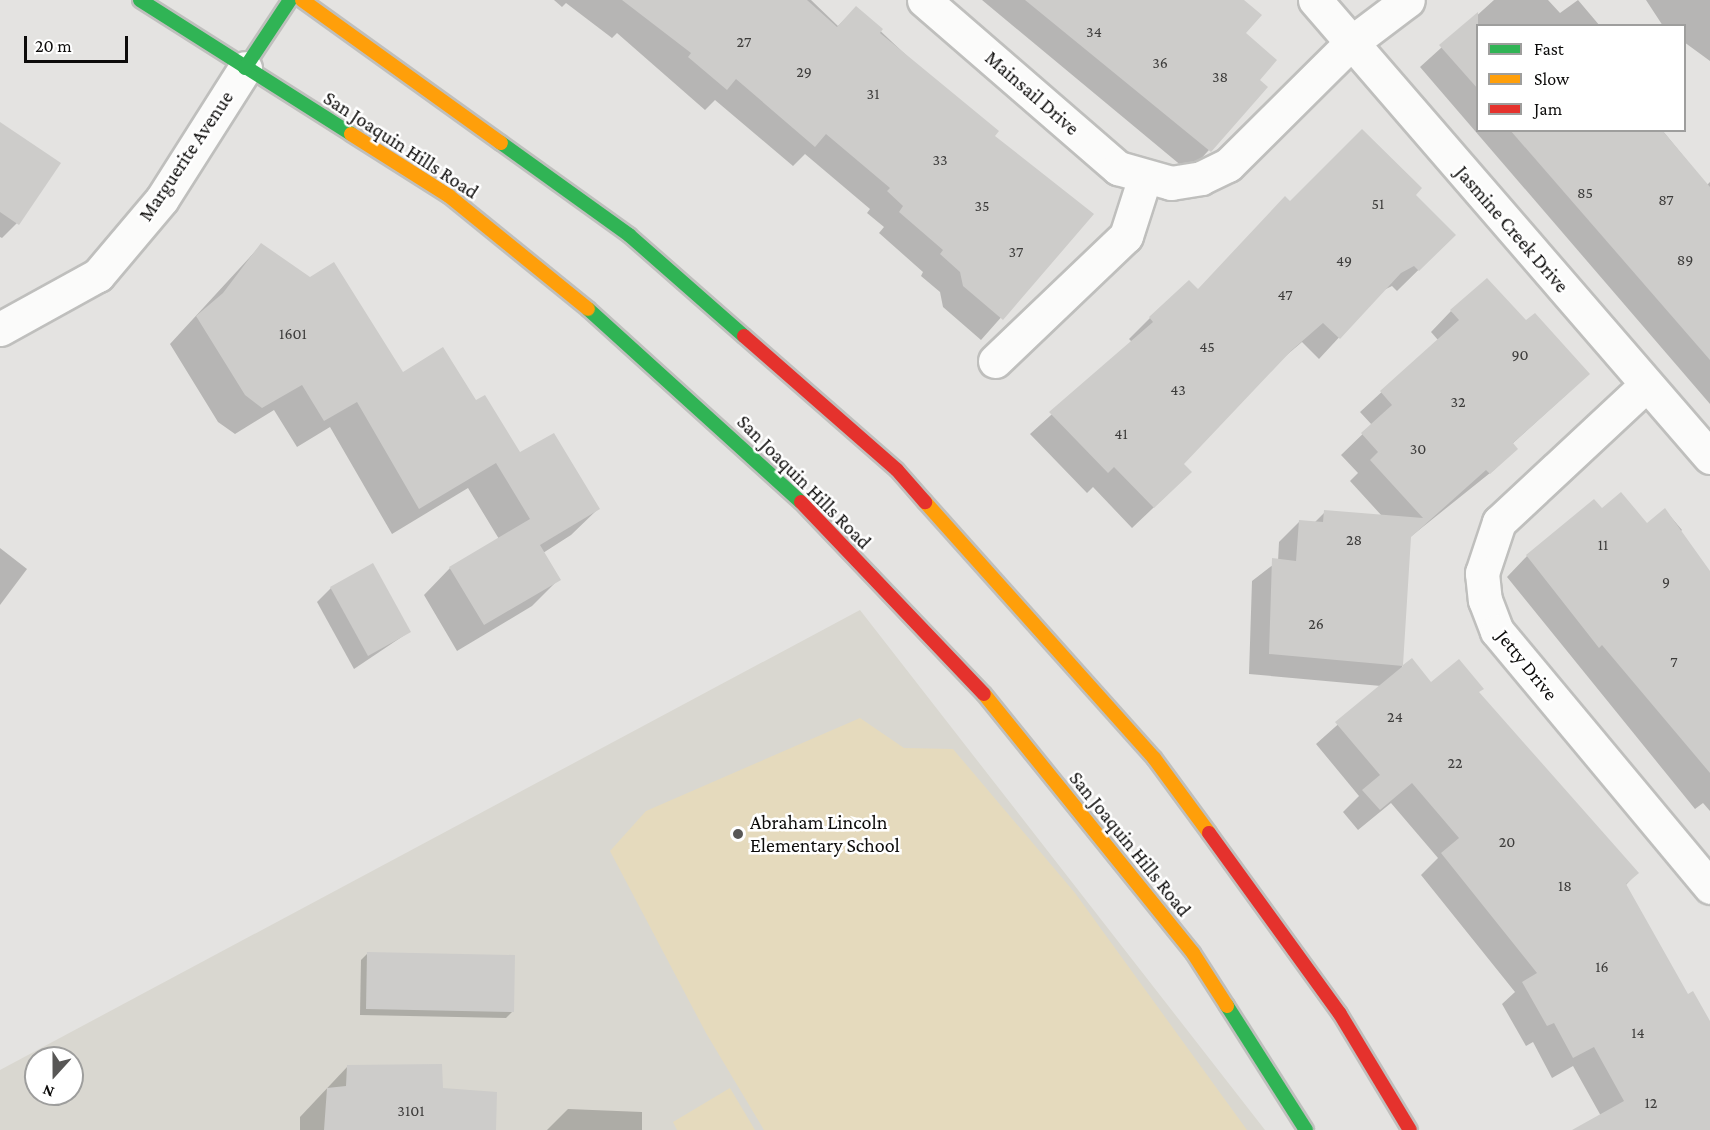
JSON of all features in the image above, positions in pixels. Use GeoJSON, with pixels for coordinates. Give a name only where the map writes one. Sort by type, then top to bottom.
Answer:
{"type":"FeatureCollection","features":[{"type":"Feature","properties":{"kind":"main road","name":"San Joaquin Hills Road"},"geometry":{"type":"LineString","coordinates":[[140,0],[449,196],[613,329],[783,483],[991,701],[1193,953],[1306,1130]]}},
{"type":"Feature","properties":{"kind":"main road","name":"Marguerite Avenue"},"geometry":{"type":"LineString","coordinates":[[245,68],[290,0]]}},
{"type":"Feature","properties":{"kind":"main road"},"geometry":{"type":"LineString","coordinates":[[302,0],[629,234],[897,470],[1154,758],[1340,1014],[1410,1130]]}},
{"type":"Feature","properties":{"kind":"street","name":"Mainsail Drive"},"geometry":{"type":"LineString","coordinates":[[924,0],[1118,168],[1144,180],[1171,183],[1201,178],[1228,165],[1351,43],[1408,0]]}},
{"type":"Feature","properties":{"kind":"street","name":"Jasmine Creek Drive"},"geometry":{"type":"LineString","coordinates":[[1315,0],[1710,457]]}},
{"type":"Feature","properties":{"kind":"street","name":"Marguerite Avenue"},"geometry":{"type":"LineString","coordinates":[[0,328],[98,274],[162,199],[245,68]]}},
{"type":"Feature","properties":{"kind":"street"},"geometry":{"type":"LineString","coordinates":[[995,361],[1126,236],[1144,180]]}},
{"type":"Feature","properties":{"kind":"street","name":"Jetty Drive"},"geometry":{"type":"LineString","coordinates":[[1646,385],[1499,522],[1482,573],[1485,600],[1497,631],[1710,887]]}},
{"type":"Feature","properties":{"kind":"shaded area","name":"Abraham Lincoln Elementary School"},"geometry":{"type":"Polygon","coordinates":[[[860,610],[1265,1130],[0,1130],[0,1070],[24,1057],[24,1106],[84,1106],[84,1046],[45,1046],[860,610]]]}},
{"type":"Feature","properties":{"kind":"shaded area"},"geometry":{"type":"Polygon","coordinates":[[[860,718],[904,748],[953,749],[1075,893],[1247,1130],[764,1130],[706,1033],[610,851],[646,811],[860,718]]]}},
{"type":"Feature","properties":{"kind":"shaded area"},"geometry":{"type":"Polygon","coordinates":[[[730,1088],[755,1130],[677,1130],[673,1122],[730,1088]]]}},
{"type":"Feature","properties":{"kind":"building"},"geometry":{"type":"Polygon","coordinates":[[[622,0],[807,0],[837,27],[856,6],[883,29],[880,33],[999,131],[995,136],[1094,214],[1003,320],[963,286],[960,272],[940,254],[943,250],[899,212],[903,206],[887,191],[890,188],[826,134],[815,147],[736,79],[727,90],[688,57],[691,53],[622,0]]]}},
{"type":"Feature","properties":{"kind":"building"},"geometry":{"type":"Polygon","coordinates":[[[1025,0],[1244,0],[1262,15],[1246,33],[1277,60],[1260,80],[1268,87],[1211,152],[1025,0]]]}},
{"type":"Feature","properties":{"kind":"building"},"geometry":{"type":"Polygon","coordinates":[[[1478,12],[1476,87],[1439,45],[1478,12]]]}},
{"type":"Feature","properties":{"kind":"building"},"geometry":{"type":"Polygon","coordinates":[[[0,122],[61,163],[19,225],[0,212],[0,122]]]}},
{"type":"Feature","properties":{"kind":"building"},"geometry":{"type":"Polygon","coordinates":[[[1362,129],[1422,188],[1416,195],[1456,235],[1419,271],[1414,266],[1401,273],[1340,339],[1323,323],[1292,350],[1184,464],[1192,472],[1154,508],[1114,467],[1108,473],[1049,412],[1153,322],[1149,317],[1189,280],[1198,289],[1285,196],[1290,201],[1362,129]]]}},
{"type":"Feature","properties":{"kind":"building"},"geometry":{"type":"Polygon","coordinates":[[[1512,132],[1664,132],[1710,187],[1710,360],[1512,132]]]}},
{"type":"Feature","properties":{"kind":"building"},"geometry":{"type":"Polygon","coordinates":[[[261,243],[310,277],[334,262],[403,372],[443,347],[476,400],[485,395],[520,452],[554,433],[600,509],[540,545],[561,580],[484,625],[449,567],[530,519],[496,463],[419,509],[357,402],[324,421],[302,385],[262,408],[245,395],[196,316],[223,293],[261,243]]]}},
{"type":"Feature","properties":{"kind":"building"},"geometry":{"type":"Polygon","coordinates":[[[1487,278],[1526,320],[1535,313],[1590,374],[1513,443],[1518,449],[1490,474],[1486,470],[1411,537],[1403,665],[1412,658],[1431,682],[1459,659],[1484,689],[1479,692],[1639,873],[1626,884],[1688,994],[1693,991],[1710,1021],[1710,1130],[1572,1130],[1624,1101],[1594,1047],[1573,1058],[1554,1023],[1547,1026],[1522,982],[1537,973],[1441,853],[1459,838],[1412,783],[1380,810],[1362,790],[1380,775],[1335,722],[1403,666],[1269,654],[1272,558],[1296,561],[1299,520],[1323,522],[1324,510],[1423,518],[1370,460],[1378,452],[1361,433],[1392,405],[1380,391],[1459,320],[1450,310],[1487,278]]]}},
{"type":"Feature","properties":{"kind":"building"},"geometry":{"type":"Polygon","coordinates":[[[1621,492],[1647,523],[1665,508],[1710,571],[1710,773],[1602,645],[1599,648],[1526,555],[1594,499],[1602,508],[1621,492]]]}},
{"type":"Feature","properties":{"kind":"building"},"geometry":{"type":"Polygon","coordinates":[[[373,563],[411,632],[368,656],[330,587],[373,563]]]}},
{"type":"Feature","properties":{"kind":"building"},"geometry":{"type":"Polygon","coordinates":[[[367,952],[515,955],[514,1012],[366,1009],[367,952]]]}},
{"type":"Feature","properties":{"kind":"building"},"geometry":{"type":"Polygon","coordinates":[[[442,1064],[443,1088],[497,1092],[496,1130],[324,1130],[327,1088],[346,1086],[347,1065],[442,1064]]]}},
{"type":"Feature","properties":{"kind":"traffic: fast"},"geometry":{"type":"LineString","coordinates":[[140,0],[351,134]]}},
{"type":"Feature","properties":{"kind":"traffic: fast"},"geometry":{"type":"LineString","coordinates":[[245,68],[290,0]]}},
{"type":"Feature","properties":{"kind":"traffic: fast"},"geometry":{"type":"LineString","coordinates":[[501,143],[629,235],[744,336]]}},
{"type":"Feature","properties":{"kind":"traffic: fast"},"geometry":{"type":"LineString","coordinates":[[588,309],[801,502]]}},
{"type":"Feature","properties":{"kind":"traffic: fast"},"geometry":{"type":"LineString","coordinates":[[1227,1006],[1306,1130]]}},
{"type":"Feature","properties":{"kind":"traffic: slow"},"geometry":{"type":"LineString","coordinates":[[302,0],[501,143]]}},
{"type":"Feature","properties":{"kind":"traffic: slow"},"geometry":{"type":"LineString","coordinates":[[351,134],[449,196],[588,309]]}},
{"type":"Feature","properties":{"kind":"traffic: slow"},"geometry":{"type":"LineString","coordinates":[[925,502],[1154,758],[1209,833]]}},
{"type":"Feature","properties":{"kind":"traffic: slow"},"geometry":{"type":"LineString","coordinates":[[984,694],[1193,953],[1227,1006]]}},
{"type":"Feature","properties":{"kind":"traffic: jam"},"geometry":{"type":"LineString","coordinates":[[744,336],[897,470],[925,502]]}},
{"type":"Feature","properties":{"kind":"traffic: jam"},"geometry":{"type":"LineString","coordinates":[[801,502],[984,694]]}},
{"type":"Feature","properties":{"kind":"traffic: jam"},"geometry":{"type":"LineString","coordinates":[[1209,833],[1340,1014],[1410,1130]]}},
{"type":"Feature","properties":{"kind":"place","name":"Abraham Lincoln Elementary School"},"geometry":{"type":"Point","coordinates":[738,834]}}]}
